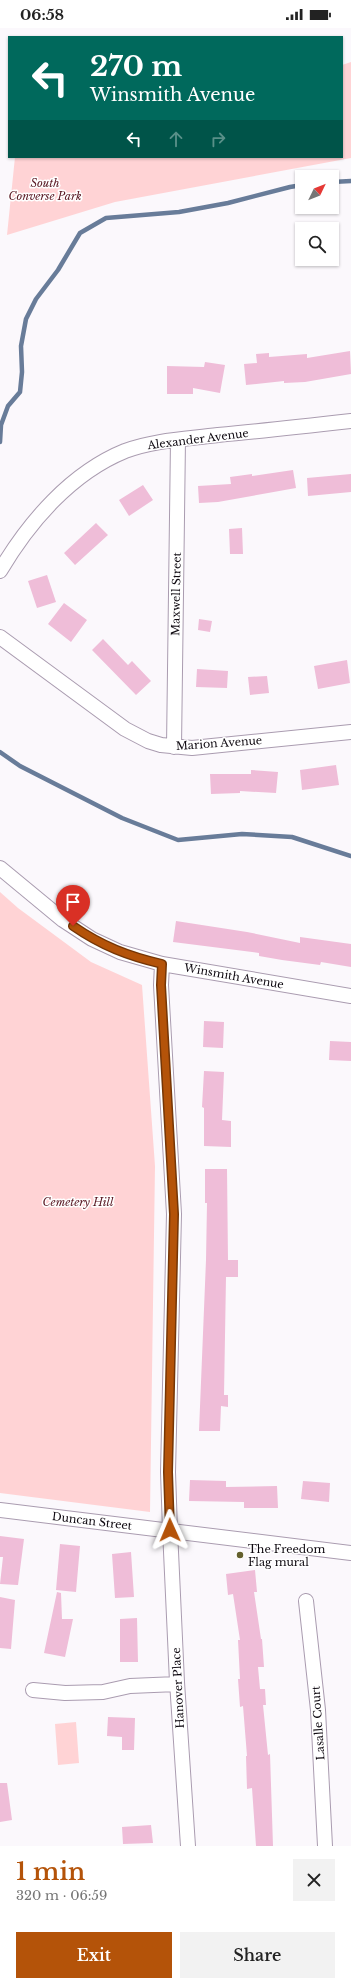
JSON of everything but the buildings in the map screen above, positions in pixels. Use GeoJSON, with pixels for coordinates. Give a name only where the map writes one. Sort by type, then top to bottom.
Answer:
{"type":"FeatureCollection","features":[{"type":"Feature","properties":{"kind":"street","name":"Alexander Avenue"},"geometry":{"type":"LineString","coordinates":[[0,571],[25,534],[42,513],[84,476],[103,462],[125,451],[148,444],[178,440],[351,421]]}},
{"type":"Feature","properties":{"kind":"street","name":"Maxwell Street"},"geometry":{"type":"LineString","coordinates":[[174,747],[178,440]]}},
{"type":"Feature","properties":{"kind":"street","name":"Marion Avenue"},"geometry":{"type":"LineString","coordinates":[[0,637],[136,736],[154,743],[174,747],[192,748],[351,732]]}},
{"type":"Feature","properties":{"kind":"street","name":"Winsmith Avenue"},"geometry":{"type":"LineString","coordinates":[[0,868],[63,920],[92,939],[120,952],[162,964],[351,996]]}},
{"type":"Feature","properties":{"kind":"street","name":"Hanover Place"},"geometry":{"type":"LineString","coordinates":[[162,964],[161,985],[174,1214],[168,1472],[177,1684],[188,1846]]}},
{"type":"Feature","properties":{"kind":"street","name":"Duncan Street"},"geometry":{"type":"LineString","coordinates":[[0,1510],[351,1553]]}},
{"type":"Feature","properties":{"kind":"street","name":"Lasalle Court"},"geometry":{"type":"LineString","coordinates":[[306,1601],[318,1710],[325,1846]]}},
{"type":"Feature","properties":{"kind":"street"},"geometry":{"type":"LineString","coordinates":[[33,1690],[65,1693],[103,1692],[130,1686],[177,1684]]}},
{"type":"Feature","properties":{"kind":"green space","name":"South Converse Park"},"geometry":{"type":"Polygon","coordinates":[[[351,62],[351,158],[115,202],[7,235],[15,158],[343,158],[343,65],[351,62]]]}},
{"type":"Feature","properties":{"kind":"green space","name":"Cemetery Hill"},"geometry":{"type":"Polygon","coordinates":[[[0,892],[18,908],[91,962],[142,985],[155,1166],[150,1512],[0,1493],[0,892]]]}},
{"type":"Feature","properties":{"kind":"green space"},"geometry":{"type":"Polygon","coordinates":[[[76,1722],[79,1763],[58,1765],[55,1724],[76,1722]]]}},
{"type":"Feature","properties":{"kind":"waterway"},"geometry":{"type":"LineString","coordinates":[[339,182],[351,181]]}},
{"type":"Feature","properties":{"kind":"waterway"},"geometry":{"type":"LineString","coordinates":[[0,442],[1,425],[8,406],[20,392],[22,372],[21,346],[26,319],[36,299],[58,270],[80,233],[106,218],[179,212],[228,203],[295,186]]}},
{"type":"Feature","properties":{"kind":"waterway"},"geometry":{"type":"LineString","coordinates":[[0,752],[20,766],[122,818],[178,840],[242,834],[292,837],[351,856]]}},
{"type":"Feature","properties":{"kind":"place","name":"The Freedom Flag mural"},"geometry":{"type":"Point","coordinates":[240,1555]}},
{"type":"Feature","properties":{"kind":"route"},"geometry":{"type":"LineString","coordinates":[[73,926],[92,939],[120,952],[162,964],[161,985],[173,1173],[174,1214],[168,1472],[170,1530]]}}]}
